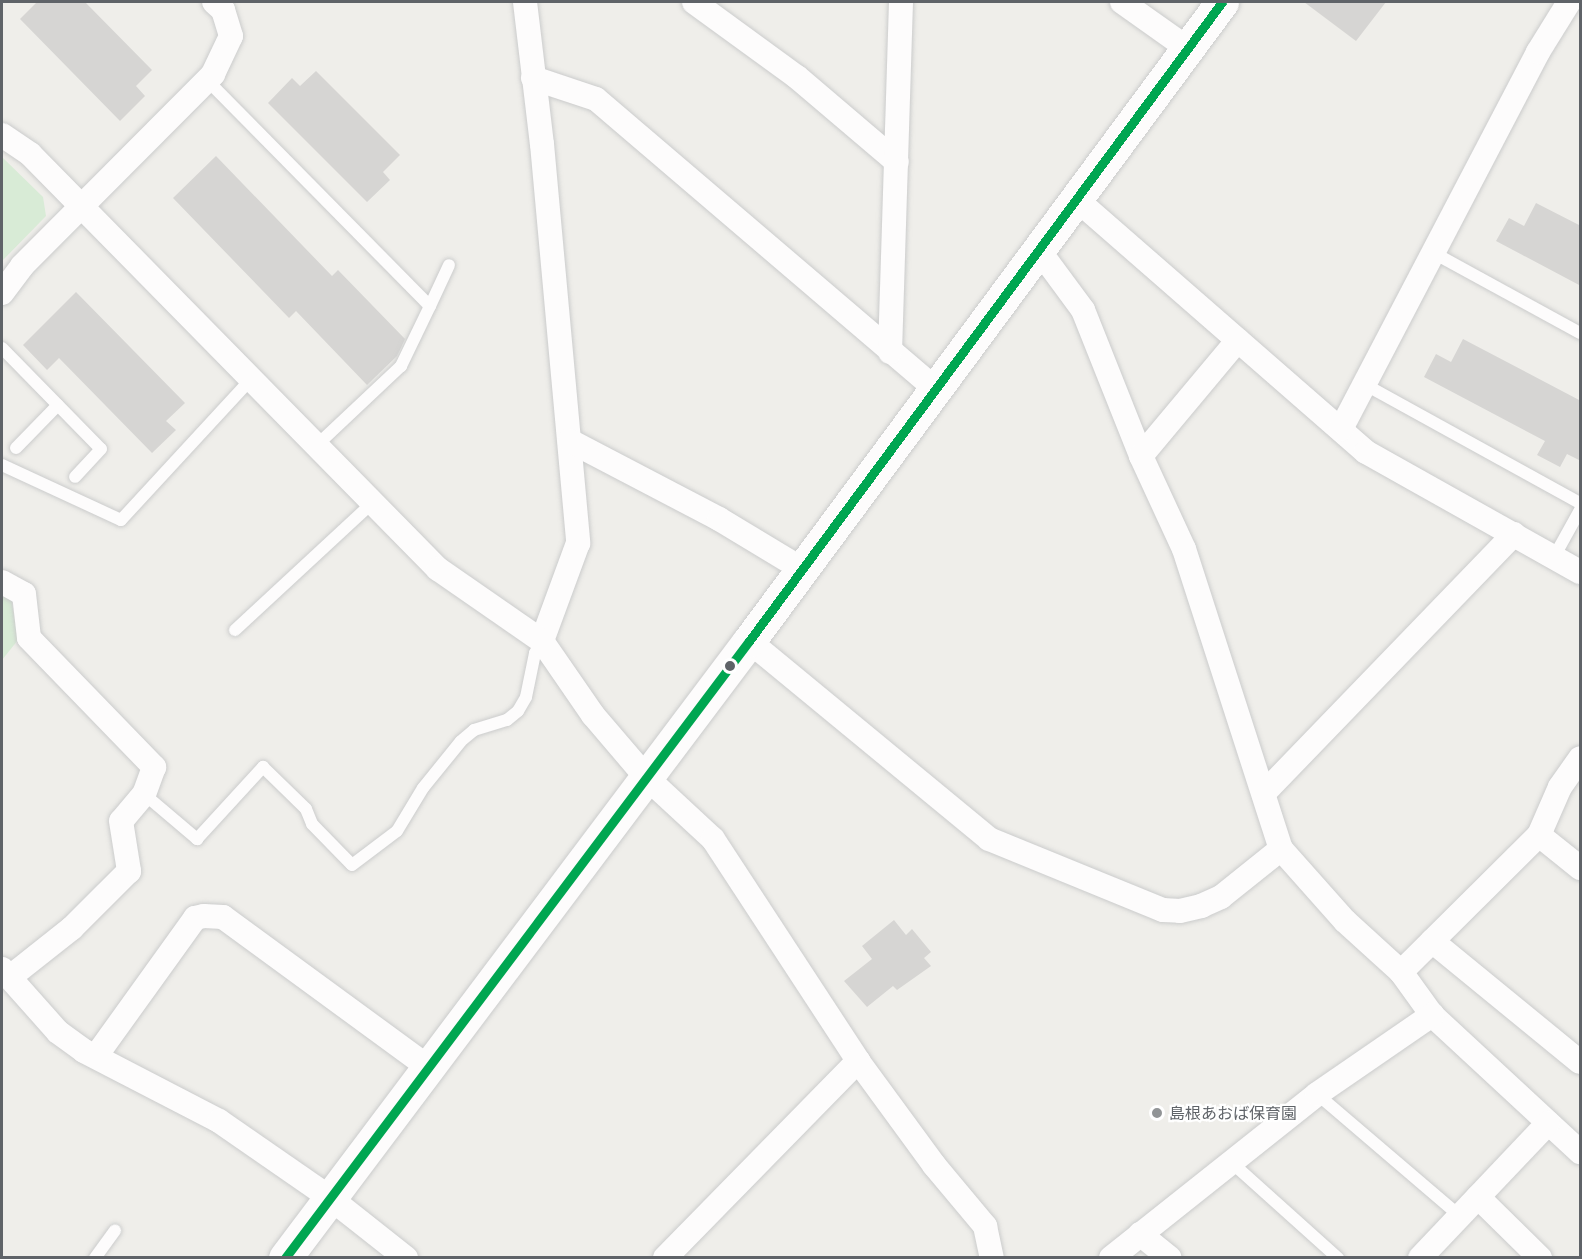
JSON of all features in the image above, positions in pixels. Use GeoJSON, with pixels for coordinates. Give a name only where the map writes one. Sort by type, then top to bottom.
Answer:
{"type":"FeatureCollection","features":[{"type":"Feature","properties":{"kind":"main road"},"geometry":{"type":"LineString","coordinates":[[285,1257],[749,641],[1222,2]]}},
{"type":"Feature","properties":{"kind":"street"},"geometry":{"type":"LineString","coordinates":[[2,293],[22,266],[207,80],[231,36],[223,10],[214,2]]}},
{"type":"Feature","properties":{"kind":"street"},"geometry":{"type":"LineString","coordinates":[[525,2],[570,441],[578,543],[542,641]]}},
{"type":"Feature","properties":{"kind":"street"},"geometry":{"type":"LineString","coordinates":[[694,2],[797,77],[897,162]]}},
{"type":"Feature","properties":{"kind":"street"},"geometry":{"type":"LineString","coordinates":[[890,352],[901,2]]}},
{"type":"Feature","properties":{"kind":"street"},"geometry":{"type":"LineString","coordinates":[[1122,2],[1187,48]]}},
{"type":"Feature","properties":{"kind":"street"},"geometry":{"type":"LineString","coordinates":[[1341,429],[1538,52],[1569,2]]}},
{"type":"Feature","properties":{"kind":"street"},"geometry":{"type":"LineString","coordinates":[[533,78],[596,99],[935,389]]}},
{"type":"Feature","properties":{"kind":"street"},"geometry":{"type":"LineString","coordinates":[[2,135],[30,154],[438,568],[542,641],[593,715],[646,777],[713,839],[858,1061],[934,1165],[985,1226],[992,1257]]}},
{"type":"Feature","properties":{"kind":"street"},"geometry":{"type":"LineString","coordinates":[[1076,199],[1366,452],[1581,572]]}},
{"type":"Feature","properties":{"kind":"street"},"geometry":{"type":"LineString","coordinates":[[1038,249],[1083,310],[1141,456],[1184,549],[1281,849],[1345,921],[1401,972],[1432,1015],[1580,1152]]}},
{"type":"Feature","properties":{"kind":"street"},"geometry":{"type":"LineString","coordinates":[[1141,456],[1238,340]]}},
{"type":"Feature","properties":{"kind":"street"},"geometry":{"type":"LineString","coordinates":[[570,441],[710,514],[802,569]]}},
{"type":"Feature","properties":{"kind":"street"},"geometry":{"type":"LineString","coordinates":[[1263,793],[1514,534]]}},
{"type":"Feature","properties":{"kind":"street"},"geometry":{"type":"LineString","coordinates":[[2,582],[24,594],[29,638],[154,767],[144,794],[121,821],[129,871],[72,928],[6,979],[58,1032],[96,1056],[219,1121],[330,1198],[406,1257]]}},
{"type":"Feature","properties":{"kind":"street"},"geometry":{"type":"LineString","coordinates":[[749,641],[989,839],[1163,910],[1180,911],[1201,906],[1221,897],[1281,849]]}},
{"type":"Feature","properties":{"kind":"street"},"geometry":{"type":"LineString","coordinates":[[1401,972],[1539,835],[1560,787],[1581,758]]}},
{"type":"Feature","properties":{"kind":"street"},"geometry":{"type":"LineString","coordinates":[[1539,835],[1581,867]]}},
{"type":"Feature","properties":{"kind":"street"},"geometry":{"type":"LineString","coordinates":[[96,1056],[195,918],[204,916],[223,917],[428,1067]]}},
{"type":"Feature","properties":{"kind":"street"},"geometry":{"type":"LineString","coordinates":[[1432,941],[1581,1062]]}},
{"type":"Feature","properties":{"kind":"street"},"geometry":{"type":"LineString","coordinates":[[1111,1257],[1317,1094],[1432,1015]]}},
{"type":"Feature","properties":{"kind":"street"},"geometry":{"type":"LineString","coordinates":[[665,1257],[858,1061]]}},
{"type":"Feature","properties":{"kind":"street"},"geometry":{"type":"LineString","coordinates":[[1420,1257],[1548,1123]]}},
{"type":"Feature","properties":{"kind":"street"},"geometry":{"type":"LineString","coordinates":[[1478,1197],[1540,1257]]}},
{"type":"Feature","properties":{"kind":"street"},"geometry":{"type":"LineString","coordinates":[[1140,1234],[1170,1257]]}},
{"type":"Feature","properties":{"kind":"lane"},"geometry":{"type":"LineString","coordinates":[[207,80],[430,306]]}},
{"type":"Feature","properties":{"kind":"lane"},"geometry":{"type":"LineString","coordinates":[[1432,252],[1581,333]]}},
{"type":"Feature","properties":{"kind":"lane"},"geometry":{"type":"LineString","coordinates":[[316,446],[401,366],[449,265]]}},
{"type":"Feature","properties":{"kind":"lane"},"geometry":{"type":"LineString","coordinates":[[2,348],[101,449],[75,477]]}},
{"type":"Feature","properties":{"kind":"lane"},"geometry":{"type":"LineString","coordinates":[[2,465],[120,520],[251,379]]}},
{"type":"Feature","properties":{"kind":"lane"},"geometry":{"type":"LineString","coordinates":[[1364,384],[1581,503]]}},
{"type":"Feature","properties":{"kind":"lane"},"geometry":{"type":"LineString","coordinates":[[16,448],[58,405]]}},
{"type":"Feature","properties":{"kind":"lane"},"geometry":{"type":"LineString","coordinates":[[235,630],[372,503]]}},
{"type":"Feature","properties":{"kind":"lane"},"geometry":{"type":"LineString","coordinates":[[1554,557],[1581,510]]}},
{"type":"Feature","properties":{"kind":"lane"},"geometry":{"type":"LineString","coordinates":[[144,794],[197,839],[263,766],[306,808],[312,824],[352,865],[397,831],[423,788],[461,741],[474,730],[507,720],[518,711],[526,697],[535,652],[542,641]]}},
{"type":"Feature","properties":{"kind":"lane"},"geometry":{"type":"LineString","coordinates":[[1317,1094],[1460,1216]]}},
{"type":"Feature","properties":{"kind":"lane"},"geometry":{"type":"LineString","coordinates":[[1231,1162],[1338,1257]]}},
{"type":"Feature","properties":{"kind":"lane"},"geometry":{"type":"LineString","coordinates":[[95,1257],[115,1230]]}},
{"type":"Feature","properties":{"kind":"green space"},"geometry":{"type":"Polygon","coordinates":[[[2,157],[43,197],[46,216],[2,261],[2,157]]]}},
{"type":"Feature","properties":{"kind":"green space"},"geometry":{"type":"Polygon","coordinates":[[[2,592],[11,597],[18,640],[2,660],[2,592]]]}},
{"type":"Feature","properties":{"kind":"building"},"geometry":{"type":"Polygon","coordinates":[[[37,2],[85,2],[152,70],[136,86],[145,96],[120,121],[20,19],[37,2]]]}},
{"type":"Feature","properties":{"kind":"building"},"geometry":{"type":"Polygon","coordinates":[[[1304,2],[1386,2],[1356,41],[1304,2]]]}},
{"type":"Feature","properties":{"kind":"building"},"geometry":{"type":"Polygon","coordinates":[[[316,71],[400,155],[383,172],[390,180],[367,202],[268,103],[292,78],[300,86],[316,71]]]}},
{"type":"Feature","properties":{"kind":"building"},"geometry":{"type":"Polygon","coordinates":[[[216,156],[332,276],[338,270],[405,339],[397,356],[367,385],[296,311],[289,318],[173,198],[216,156]]]}},
{"type":"Feature","properties":{"kind":"building"},"geometry":{"type":"Polygon","coordinates":[[[1536,203],[1581,226],[1581,286],[1496,241],[1509,218],[1524,226],[1536,203]]]}},
{"type":"Feature","properties":{"kind":"building"},"geometry":{"type":"Polygon","coordinates":[[[76,292],[185,403],[166,421],[176,430],[152,453],[59,358],[47,370],[23,345],[76,292]]]}},
{"type":"Feature","properties":{"kind":"building"},"geometry":{"type":"Polygon","coordinates":[[[1463,339],[1581,401],[1581,461],[1567,454],[1560,467],[1537,455],[1545,441],[1424,377],[1436,354],[1451,362],[1463,339]]]}},
{"type":"Feature","properties":{"kind":"building"},"geometry":{"type":"Polygon","coordinates":[[[894,920],[906,935],[912,929],[931,952],[924,958],[931,966],[897,990],[893,986],[867,1007],[844,981],[872,959],[862,946],[894,920]]]}},
{"type":"Feature","properties":{"kind":"transit line"},"geometry":{"type":"LineString","coordinates":[[285,1258],[749,641],[1222,2]]}},
{"type":"Feature","properties":{"kind":"place","name":"島根あおば保育園"},"geometry":{"type":"Point","coordinates":[1157,1113]}}]}
